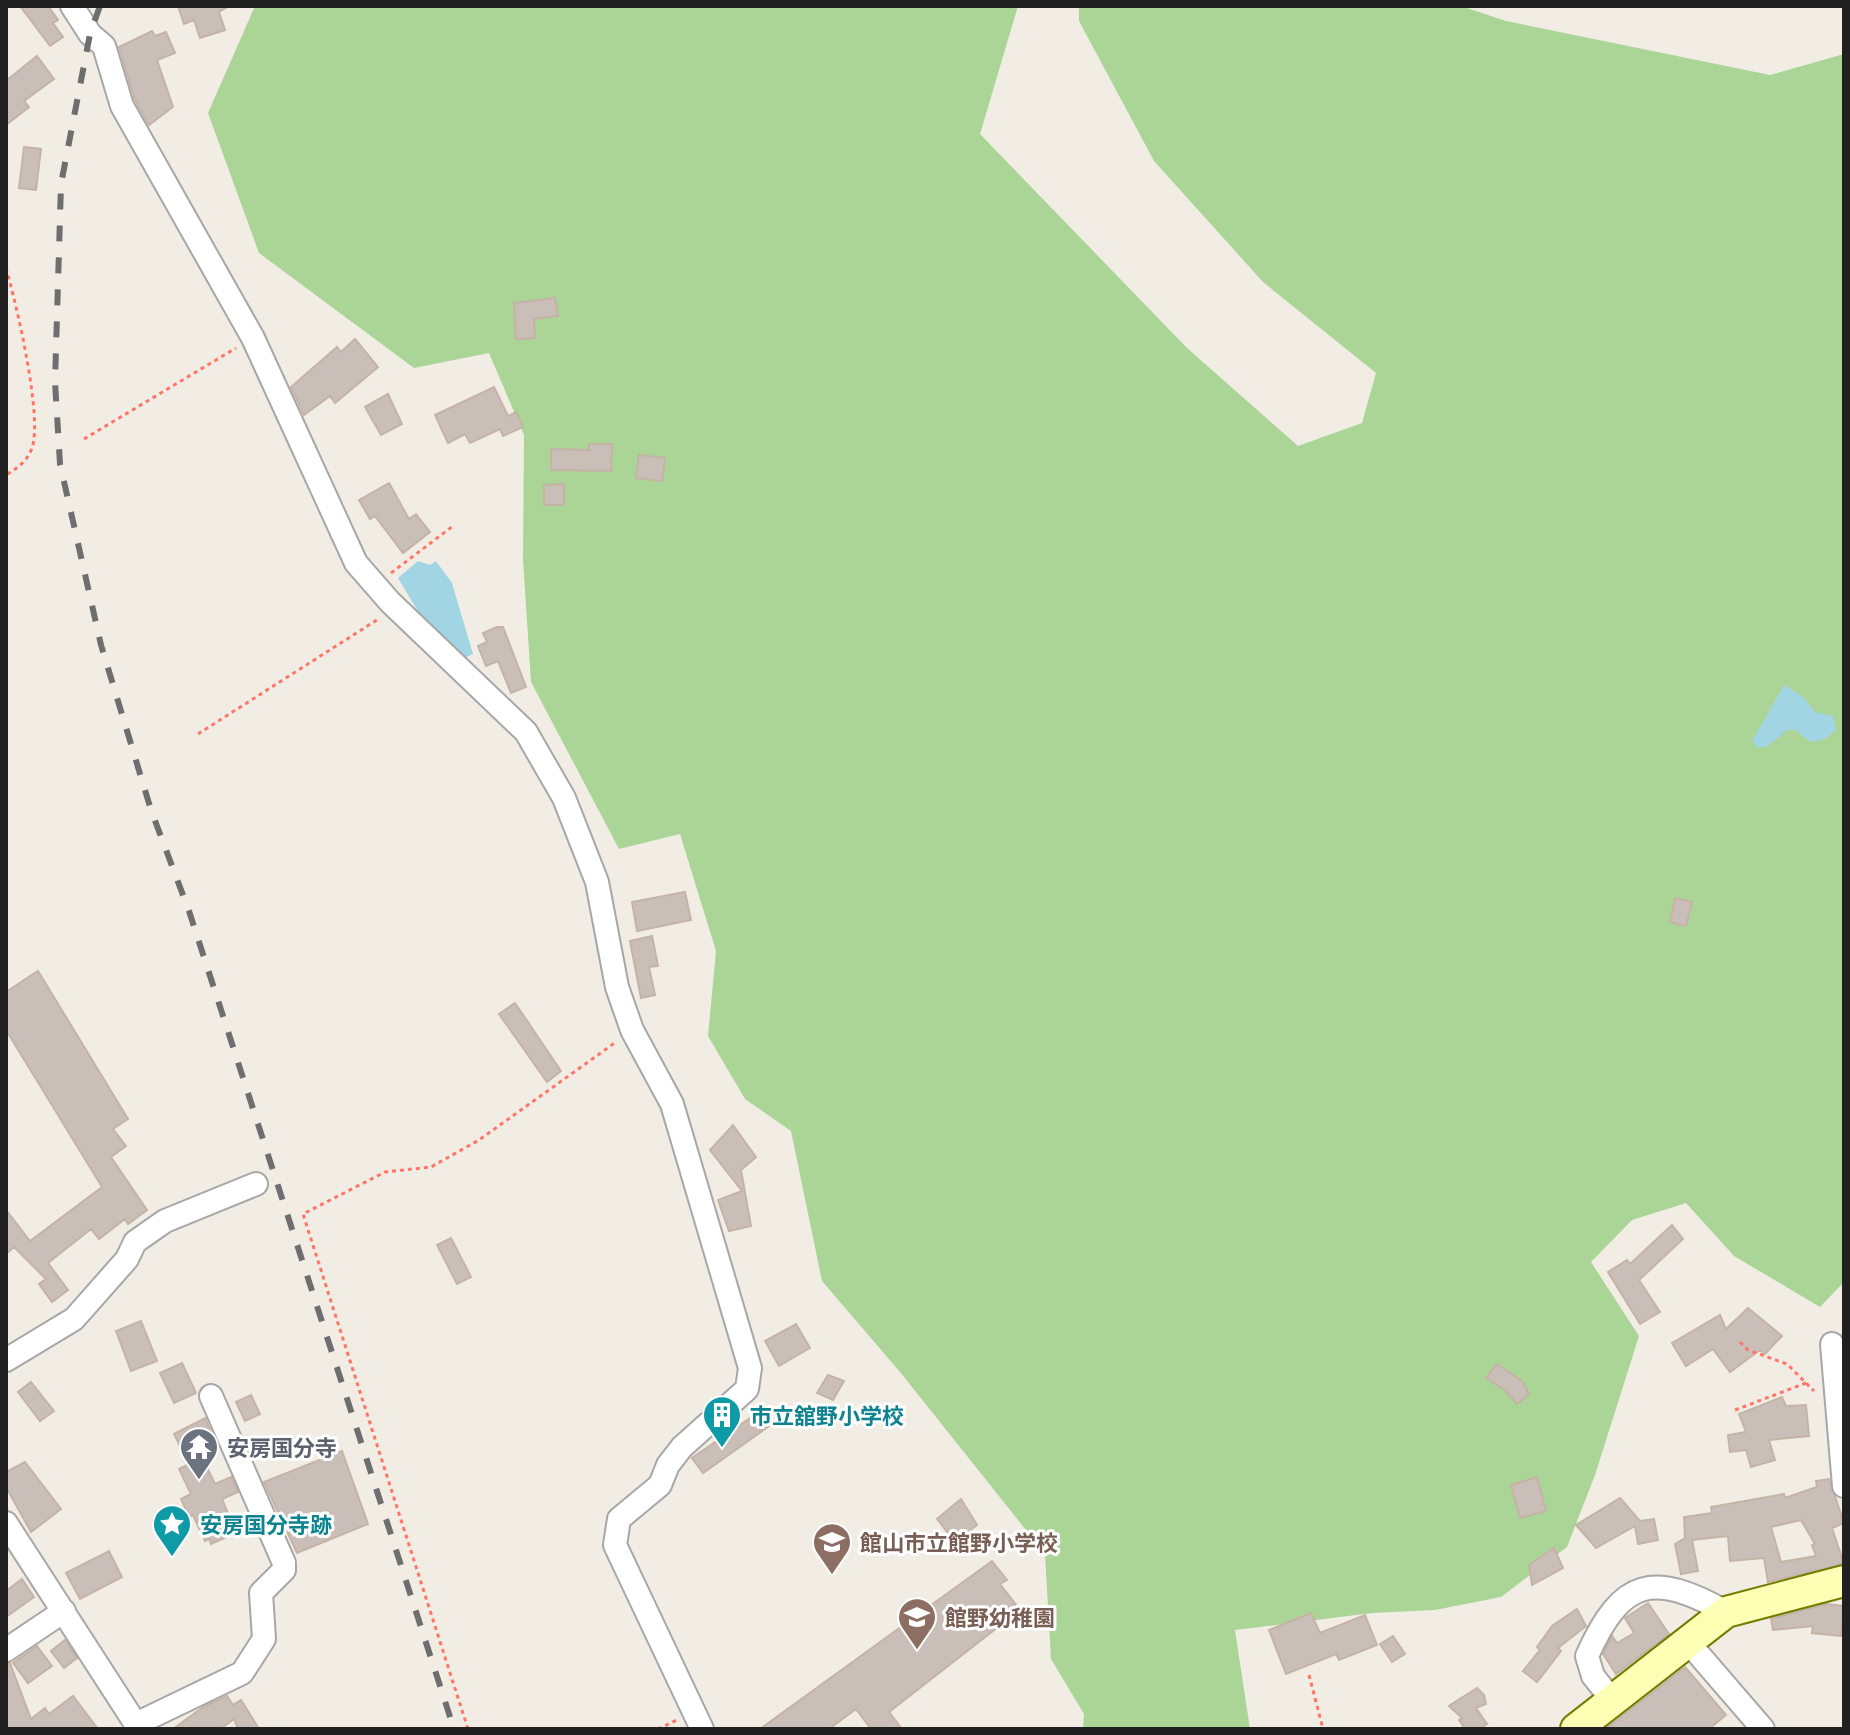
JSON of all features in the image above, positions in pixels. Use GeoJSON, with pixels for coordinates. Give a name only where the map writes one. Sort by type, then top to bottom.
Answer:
{"type":"FeatureCollection","features":[{"type":"Feature","properties":{"kind":"street"},"geometry":{"type":"LineString","coordinates":[[72,6],[90,34],[104,46],[122,106],[253,338],[343,541],[356,563],[526,732],[546,764],[577,827],[597,882],[617,987],[632,1030],[672,1104],[750,1368],[747,1389],[682,1447],[668,1465],[660,1485],[619,1519],[615,1545],[702,1729]]}},
{"type":"Feature","properties":{"kind":"street"},"geometry":{"type":"LineString","coordinates":[[6,1360],[74,1319],[127,1259],[135,1242],[165,1221],[256,1184]]}},
{"type":"Feature","properties":{"kind":"street"},"geometry":{"type":"LineString","coordinates":[[1832,1344],[1844,1486]]}},
{"type":"Feature","properties":{"kind":"street"},"geometry":{"type":"LineString","coordinates":[[6,1523],[138,1727],[242,1673],[264,1639],[261,1593],[284,1570],[211,1396]]}},
{"type":"Feature","properties":{"kind":"street"},"geometry":{"type":"LineString","coordinates":[[1576,1729],[1726,1612],[1844,1581]]}},
{"type":"Feature","properties":{"kind":"street"},"geometry":{"type":"LineString","coordinates":[[1613,1701],[1593,1676],[1587,1656],[1616,1605],[1640,1587],[1667,1588],[1691,1592],[1726,1612]]}},
{"type":"Feature","properties":{"kind":"street"},"geometry":{"type":"LineString","coordinates":[[6,1650],[64,1611]]}},
{"type":"Feature","properties":{"kind":"street"},"geometry":{"type":"LineString","coordinates":[[1688,1642],[1763,1729]]}},
{"type":"Feature","properties":{"kind":"path"},"geometry":{"type":"LineString","coordinates":[[6,268],[18,313],[35,425],[32,447],[23,464],[6,475]]}},
{"type":"Feature","properties":{"kind":"path"},"geometry":{"type":"LineString","coordinates":[[84,439],[253,338]]}},
{"type":"Feature","properties":{"kind":"path"},"geometry":{"type":"LineString","coordinates":[[375,585],[453,526]]}},
{"type":"Feature","properties":{"kind":"path"},"geometry":{"type":"LineString","coordinates":[[198,734],[397,607]]}},
{"type":"Feature","properties":{"kind":"path"},"geometry":{"type":"LineString","coordinates":[[468,1729],[303,1214],[385,1172],[431,1167],[467,1147],[632,1030]]}},
{"type":"Feature","properties":{"kind":"path"},"geometry":{"type":"LineString","coordinates":[[1740,1342],[1748,1350],[1787,1364],[1840,1421]]}},
{"type":"Feature","properties":{"kind":"path"},"geometry":{"type":"LineString","coordinates":[[1735,1410],[1806,1383]]}},
{"type":"Feature","properties":{"kind":"path"},"geometry":{"type":"LineString","coordinates":[[1309,1675],[1323,1729]]}},
{"type":"Feature","properties":{"kind":"green space"},"geometry":{"type":"Polygon","coordinates":[[[255,6],[1018,6],[980,134],[1187,348],[1298,446],[1362,423],[1376,373],[1263,282],[1154,161],[1079,21],[1079,6],[1461,6],[1506,21],[1770,75],[1844,54],[1844,1282],[1820,1307],[1734,1256],[1686,1203],[1632,1220],[1591,1262],[1639,1336],[1595,1475],[1567,1547],[1501,1597],[1435,1610],[1372,1613],[1235,1630],[1250,1729],[1083,1729],[1084,1714],[1051,1659],[1045,1554],[900,1372],[822,1281],[791,1131],[745,1099],[708,1036],[716,951],[680,834],[619,849],[531,682],[523,560],[524,435],[489,353],[414,368],[259,253],[208,113],[255,6]]]}},
{"type":"Feature","properties":{"kind":"water"},"geometry":{"type":"Polygon","coordinates":[[[418,561],[430,565],[436,561],[452,583],[473,654],[462,659],[419,613],[398,578],[418,561]]]}},
{"type":"Feature","properties":{"kind":"water"},"geometry":{"type":"Polygon","coordinates":[[[1784,685],[1803,697],[1815,712],[1833,716],[1836,729],[1825,739],[1810,742],[1796,730],[1787,730],[1768,746],[1758,748],[1752,741],[1784,685]]]}},
{"type":"Feature","properties":{"kind":"building"},"geometry":{"type":"Polygon","coordinates":[[[20,6],[48,6],[58,20],[53,23],[63,37],[50,46],[20,6]]]}},
{"type":"Feature","properties":{"kind":"building"},"geometry":{"type":"Polygon","coordinates":[[[178,6],[229,6],[219,12],[225,30],[200,38],[194,20],[184,24],[178,6]]]}},
{"type":"Feature","properties":{"kind":"building"},"geometry":{"type":"Polygon","coordinates":[[[152,31],[155,36],[166,32],[175,53],[157,60],[173,107],[149,125],[135,100],[119,47],[152,31]]]}},
{"type":"Feature","properties":{"kind":"building"},"geometry":{"type":"Polygon","coordinates":[[[37,56],[54,79],[24,101],[29,107],[6,125],[6,81],[37,56]]]}},
{"type":"Feature","properties":{"kind":"building"},"geometry":{"type":"Polygon","coordinates":[[[24,147],[41,149],[36,190],[19,188],[24,147]]]}},
{"type":"Feature","properties":{"kind":"building"},"geometry":{"type":"Polygon","coordinates":[[[555,298],[558,316],[534,319],[535,338],[516,339],[514,303],[555,298]]]}},
{"type":"Feature","properties":{"kind":"building"},"geometry":{"type":"Polygon","coordinates":[[[355,339],[378,367],[335,403],[330,396],[304,415],[291,387],[337,347],[341,352],[355,339]]]}},
{"type":"Feature","properties":{"kind":"building"},"geometry":{"type":"Polygon","coordinates":[[[494,387],[508,416],[516,412],[523,427],[503,436],[500,429],[470,443],[465,434],[448,443],[435,415],[494,387]]]}},
{"type":"Feature","properties":{"kind":"building"},"geometry":{"type":"Polygon","coordinates":[[[388,394],[402,424],[381,435],[365,407],[388,394]]]}},
{"type":"Feature","properties":{"kind":"building"},"geometry":{"type":"Polygon","coordinates":[[[589,444],[612,444],[611,471],[551,470],[551,449],[589,450],[589,444]]]}},
{"type":"Feature","properties":{"kind":"building"},"geometry":{"type":"Polygon","coordinates":[[[639,455],[665,458],[662,481],[636,478],[639,455]]]}},
{"type":"Feature","properties":{"kind":"building"},"geometry":{"type":"Polygon","coordinates":[[[389,483],[409,519],[416,514],[430,532],[403,553],[375,516],[370,519],[359,500],[389,483]]]}},
{"type":"Feature","properties":{"kind":"building"},"geometry":{"type":"Polygon","coordinates":[[[564,484],[564,505],[544,505],[544,485],[564,484]]]}},
{"type":"Feature","properties":{"kind":"building"},"geometry":{"type":"Polygon","coordinates":[[[503,627],[526,687],[511,693],[498,661],[486,666],[478,646],[487,642],[483,633],[503,627]]]}},
{"type":"Feature","properties":{"kind":"building"},"geometry":{"type":"Polygon","coordinates":[[[685,892],[691,920],[637,931],[632,902],[685,892]]]}},
{"type":"Feature","properties":{"kind":"building"},"geometry":{"type":"Polygon","coordinates":[[[1675,898],[1692,902],[1686,926],[1670,922],[1675,898]]]}},
{"type":"Feature","properties":{"kind":"building"},"geometry":{"type":"Polygon","coordinates":[[[652,936],[658,966],[649,967],[655,995],[641,998],[630,941],[652,936]]]}},
{"type":"Feature","properties":{"kind":"building"},"geometry":{"type":"Polygon","coordinates":[[[38,971],[128,1119],[113,1129],[126,1146],[111,1157],[147,1210],[128,1224],[125,1219],[99,1239],[91,1229],[48,1263],[68,1290],[52,1302],[39,1284],[46,1279],[14,1247],[6,1254],[6,1210],[30,1241],[102,1187],[6,1030],[6,992],[38,971]]]}},
{"type":"Feature","properties":{"kind":"building"},"geometry":{"type":"Polygon","coordinates":[[[515,1003],[561,1071],[547,1082],[499,1014],[515,1003]]]}},
{"type":"Feature","properties":{"kind":"building"},"geometry":{"type":"Polygon","coordinates":[[[733,1125],[756,1157],[741,1170],[751,1226],[729,1231],[718,1200],[742,1191],[710,1150],[733,1125]]]}},
{"type":"Feature","properties":{"kind":"building"},"geometry":{"type":"Polygon","coordinates":[[[1672,1225],[1683,1239],[1639,1280],[1660,1312],[1640,1324],[1608,1272],[1627,1260],[1630,1264],[1672,1225]]]}},
{"type":"Feature","properties":{"kind":"building"},"geometry":{"type":"Polygon","coordinates":[[[451,1238],[471,1277],[457,1284],[437,1245],[451,1238]]]}},
{"type":"Feature","properties":{"kind":"building"},"geometry":{"type":"Polygon","coordinates":[[[1748,1308],[1782,1336],[1765,1354],[1760,1350],[1730,1372],[1713,1349],[1686,1366],[1672,1343],[1720,1315],[1726,1329],[1748,1308]]]}},
{"type":"Feature","properties":{"kind":"building"},"geometry":{"type":"Polygon","coordinates":[[[141,1321],[157,1361],[131,1371],[116,1331],[141,1321]]]}},
{"type":"Feature","properties":{"kind":"building"},"geometry":{"type":"Polygon","coordinates":[[[796,1324],[810,1348],[779,1366],[765,1341],[796,1324]]]}},
{"type":"Feature","properties":{"kind":"building"},"geometry":{"type":"Polygon","coordinates":[[[182,1363],[196,1393],[174,1403],[160,1373],[182,1363]]]}},
{"type":"Feature","properties":{"kind":"building"},"geometry":{"type":"Polygon","coordinates":[[[1497,1364],[1522,1381],[1529,1394],[1517,1404],[1506,1391],[1486,1378],[1497,1364]]]}},
{"type":"Feature","properties":{"kind":"building"},"geometry":{"type":"Polygon","coordinates":[[[828,1375],[844,1381],[833,1400],[817,1393],[828,1375]]]}},
{"type":"Feature","properties":{"kind":"building"},"geometry":{"type":"Polygon","coordinates":[[[31,1382],[54,1411],[40,1421],[18,1392],[31,1382]]]}},
{"type":"Feature","properties":{"kind":"building"},"geometry":{"type":"Polygon","coordinates":[[[251,1395],[260,1414],[245,1421],[236,1402],[251,1395]]]}},
{"type":"Feature","properties":{"kind":"building"},"geometry":{"type":"Polygon","coordinates":[[[1782,1397],[1786,1406],[1806,1405],[1809,1436],[1769,1440],[1775,1460],[1751,1467],[1746,1450],[1730,1452],[1728,1435],[1746,1432],[1739,1414],[1782,1397]]]}},
{"type":"Feature","properties":{"kind":"building"},"geometry":{"type":"Polygon","coordinates":[[[762,1410],[772,1424],[703,1473],[692,1458],[762,1410]]]}},
{"type":"Feature","properties":{"kind":"building"},"geometry":{"type":"Polygon","coordinates":[[[205,1418],[217,1445],[200,1453],[215,1484],[231,1477],[238,1492],[222,1499],[236,1533],[211,1544],[209,1539],[205,1541],[193,1515],[189,1517],[181,1499],[191,1494],[179,1469],[189,1464],[174,1434],[205,1418]]]}},
{"type":"Feature","properties":{"kind":"building"},"geometry":{"type":"Polygon","coordinates":[[[342,1451],[368,1524],[297,1553],[264,1482],[342,1451]]]}},
{"type":"Feature","properties":{"kind":"building"},"geometry":{"type":"Polygon","coordinates":[[[25,1462],[61,1509],[31,1532],[6,1487],[6,1472],[25,1462]]]}},
{"type":"Feature","properties":{"kind":"building"},"geometry":{"type":"Polygon","coordinates":[[[1537,1477],[1546,1511],[1520,1518],[1511,1485],[1537,1477]]]}},
{"type":"Feature","properties":{"kind":"building"},"geometry":{"type":"Polygon","coordinates":[[[1829,1479],[1844,1523],[1832,1528],[1844,1564],[1768,1582],[1764,1558],[1730,1561],[1728,1536],[1692,1540],[1698,1571],[1681,1574],[1675,1544],[1685,1538],[1684,1517],[1712,1513],[1711,1507],[1784,1494],[1785,1498],[1817,1487],[1816,1481],[1829,1479]],[[1801,1520],[1771,1527],[1781,1562],[1816,1556],[1812,1545],[1815,1544],[1801,1520]]]}},
{"type":"Feature","properties":{"kind":"building"},"geometry":{"type":"Polygon","coordinates":[[[1620,1498],[1640,1521],[1654,1519],[1658,1540],[1638,1544],[1635,1526],[1596,1548],[1576,1525],[1620,1498]]]}},
{"type":"Feature","properties":{"kind":"building"},"geometry":{"type":"Polygon","coordinates":[[[961,1499],[977,1525],[955,1542],[937,1519],[961,1499]]]}},
{"type":"Feature","properties":{"kind":"building"},"geometry":{"type":"Polygon","coordinates":[[[1554,1548],[1563,1568],[1532,1585],[1529,1565],[1554,1548]]]}},
{"type":"Feature","properties":{"kind":"building"},"geometry":{"type":"Polygon","coordinates":[[[109,1551],[122,1577],[80,1599],[66,1573],[109,1551]]]}},
{"type":"Feature","properties":{"kind":"building"},"geometry":{"type":"Polygon","coordinates":[[[992,1561],[1007,1580],[1000,1584],[1020,1610],[889,1712],[902,1729],[871,1729],[856,1709],[829,1729],[760,1729],[992,1561]]]}},
{"type":"Feature","properties":{"kind":"building"},"geometry":{"type":"Polygon","coordinates":[[[22,1579],[34,1597],[6,1617],[6,1591],[22,1579]]]}},
{"type":"Feature","properties":{"kind":"building"},"geometry":{"type":"Polygon","coordinates":[[[1648,1603],[1669,1634],[1616,1674],[1603,1654],[1612,1636],[1617,1643],[1634,1633],[1625,1618],[1648,1603]]]}},
{"type":"Feature","properties":{"kind":"building"},"geometry":{"type":"Polygon","coordinates":[[[1826,1604],[1844,1606],[1841,1636],[1812,1633],[1813,1626],[1773,1630],[1771,1619],[1826,1604]]]}},
{"type":"Feature","properties":{"kind":"building"},"geometry":{"type":"Polygon","coordinates":[[[1577,1609],[1586,1626],[1558,1648],[1561,1651],[1537,1682],[1523,1671],[1540,1650],[1537,1647],[1552,1626],[1577,1609]]]}},
{"type":"Feature","properties":{"kind":"building"},"geometry":{"type":"Polygon","coordinates":[[[1311,1613],[1320,1633],[1365,1615],[1377,1645],[1339,1660],[1336,1654],[1286,1674],[1269,1630],[1311,1613]]]}},
{"type":"Feature","properties":{"kind":"building"},"geometry":{"type":"Polygon","coordinates":[[[1393,1636],[1405,1654],[1392,1662],[1380,1644],[1393,1636]]]}},
{"type":"Feature","properties":{"kind":"building"},"geometry":{"type":"Polygon","coordinates":[[[65,1640],[77,1658],[64,1668],[51,1651],[65,1640]]]}},
{"type":"Feature","properties":{"kind":"building"},"geometry":{"type":"Polygon","coordinates":[[[37,1646],[52,1666],[28,1683],[13,1663],[37,1646]]]}},
{"type":"Feature","properties":{"kind":"building"},"geometry":{"type":"Polygon","coordinates":[[[10,1663],[31,1719],[45,1708],[49,1714],[73,1696],[98,1729],[6,1729],[6,1664],[10,1663]]]}},
{"type":"Feature","properties":{"kind":"building"},"geometry":{"type":"Polygon","coordinates":[[[1685,1667],[1726,1715],[1709,1729],[1605,1729],[1685,1667]]]}},
{"type":"Feature","properties":{"kind":"building"},"geometry":{"type":"Polygon","coordinates":[[[1477,1688],[1484,1695],[1486,1704],[1476,1708],[1487,1724],[1480,1729],[1465,1729],[1459,1720],[1462,1718],[1449,1706],[1477,1688]]]}},
{"type":"Feature","properties":{"kind":"building"},"geometry":{"type":"Polygon","coordinates":[[[227,1696],[233,1705],[241,1700],[259,1729],[238,1729],[234,1719],[220,1729],[173,1729],[203,1707],[227,1696]]]}},
{"type":"Feature","properties":{"kind":"railway"},"geometry":{"type":"LineString","coordinates":[[100,6],[90,34],[61,184],[55,382],[60,464],[101,645],[151,810],[189,911],[454,1729]]}},
{"type":"Feature","properties":{"kind":"place","name":"市立舘野小学校"},"geometry":{"type":"Point","coordinates":[722,1449]}},
{"type":"Feature","properties":{"kind":"place","name":"安房国分寺"},"geometry":{"type":"Point","coordinates":[199,1481]}},
{"type":"Feature","properties":{"kind":"place","name":"安房国分寺跡"},"geometry":{"type":"Point","coordinates":[172,1558]}},
{"type":"Feature","properties":{"kind":"place","name":"館山市立館野小学校"},"geometry":{"type":"Point","coordinates":[832,1576]}},
{"type":"Feature","properties":{"kind":"place","name":"館野幼稚園"},"geometry":{"type":"Point","coordinates":[917,1651]}}]}
